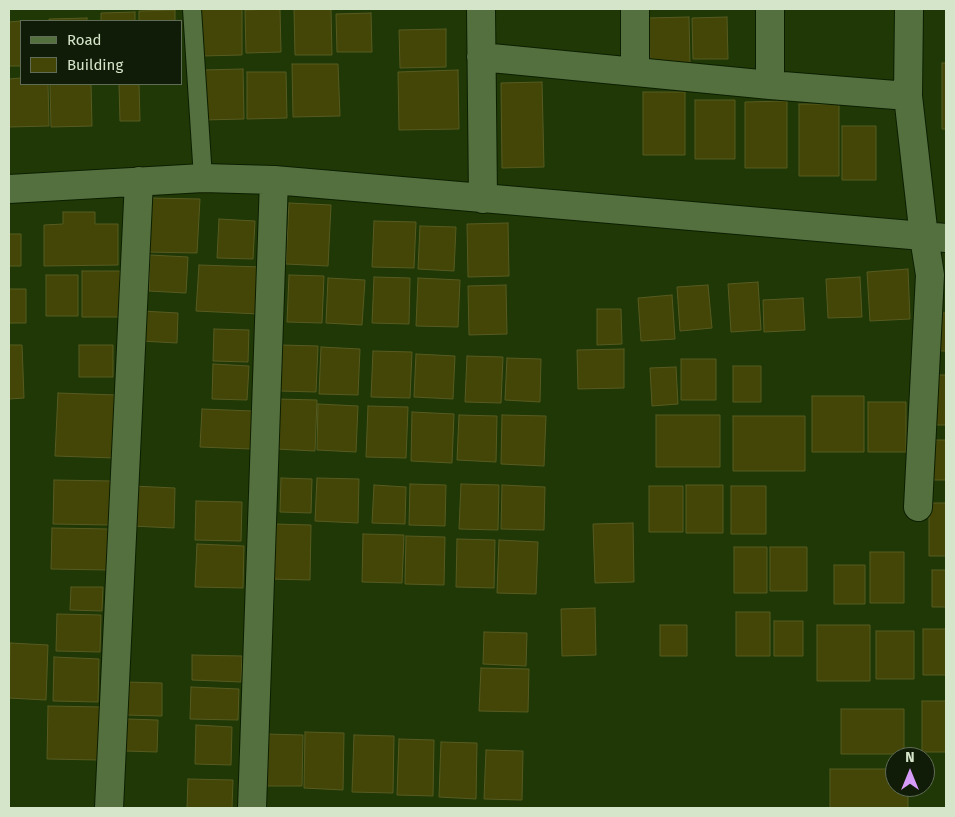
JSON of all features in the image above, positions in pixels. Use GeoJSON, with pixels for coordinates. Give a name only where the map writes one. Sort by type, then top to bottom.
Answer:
{"type":"FeatureCollection","features":[{"type":"Feature","properties":{"kind":"street"},"geometry":{"type":"LineString","coordinates":[[481,9],[483,199]]}},
{"type":"Feature","properties":{"kind":"street"},"geometry":{"type":"LineString","coordinates":[[635,9],[635,72]]}},
{"type":"Feature","properties":{"kind":"street"},"geometry":{"type":"LineString","coordinates":[[770,9],[770,84]]}},
{"type":"Feature","properties":{"kind":"street"},"geometry":{"type":"LineString","coordinates":[[909,9],[908,96],[935,238],[930,275],[918,507]]}},
{"type":"Feature","properties":{"kind":"street"},"geometry":{"type":"LineString","coordinates":[[481,57],[908,96]]}},
{"type":"Feature","properties":{"kind":"street"},"geometry":{"type":"LineString","coordinates":[[9,189],[203,178],[274,180],[935,238]]}},
{"type":"Feature","properties":{"kind":"street"},"geometry":{"type":"LineString","coordinates":[[252,808],[274,180]]}},
{"type":"Feature","properties":{"kind":"street"},"geometry":{"type":"LineString","coordinates":[[109,808],[139,181]]}},
{"type":"Feature","properties":{"kind":"lane"},"geometry":{"type":"LineString","coordinates":[[192,9],[203,178]]}},
{"type":"Feature","properties":{"kind":"building"},"geometry":{"type":"Polygon","coordinates":[[[200,9],[242,9],[242,55],[201,56],[200,9]]]}},
{"type":"Feature","properties":{"kind":"building"},"geometry":{"type":"Polygon","coordinates":[[[280,9],[281,52],[246,53],[245,10],[280,9]]]}},
{"type":"Feature","properties":{"kind":"building"},"geometry":{"type":"Polygon","coordinates":[[[294,9],[331,9],[332,55],[295,55],[294,9]]]}},
{"type":"Feature","properties":{"kind":"building"},"geometry":{"type":"Polygon","coordinates":[[[175,10],[175,20],[139,20],[139,11],[175,10]]]}},
{"type":"Feature","properties":{"kind":"building"},"geometry":{"type":"Polygon","coordinates":[[[135,12],[135,20],[101,20],[101,13],[135,12]]]}},
{"type":"Feature","properties":{"kind":"building"},"geometry":{"type":"Polygon","coordinates":[[[371,13],[372,52],[337,52],[336,14],[371,13]]]}},
{"type":"Feature","properties":{"kind":"building"},"geometry":{"type":"Polygon","coordinates":[[[689,17],[690,65],[650,67],[649,18],[689,17]]]}},
{"type":"Feature","properties":{"kind":"building"},"geometry":{"type":"Polygon","coordinates":[[[727,17],[728,59],[693,59],[692,18],[727,17]]]}},
{"type":"Feature","properties":{"kind":"building"},"geometry":{"type":"Polygon","coordinates":[[[87,18],[87,20],[49,20],[87,18]]]}},
{"type":"Feature","properties":{"kind":"building"},"geometry":{"type":"Polygon","coordinates":[[[20,21],[20,66],[9,66],[9,22],[20,21]]]}},
{"type":"Feature","properties":{"kind":"building"},"geometry":{"type":"Polygon","coordinates":[[[446,29],[446,67],[400,68],[399,30],[446,29]]]}},
{"type":"Feature","properties":{"kind":"building"},"geometry":{"type":"Polygon","coordinates":[[[942,63],[946,63],[946,129],[942,129],[942,63]]]}},
{"type":"Feature","properties":{"kind":"building"},"geometry":{"type":"Polygon","coordinates":[[[292,64],[338,64],[340,116],[293,117],[292,64]]]}},
{"type":"Feature","properties":{"kind":"building"},"geometry":{"type":"Polygon","coordinates":[[[243,69],[244,119],[203,120],[202,70],[243,69]]]}},
{"type":"Feature","properties":{"kind":"building"},"geometry":{"type":"Polygon","coordinates":[[[458,70],[459,129],[399,130],[398,72],[458,70]]]}},
{"type":"Feature","properties":{"kind":"building"},"geometry":{"type":"Polygon","coordinates":[[[247,72],[286,72],[287,118],[247,119],[247,72]]]}},
{"type":"Feature","properties":{"kind":"building"},"geometry":{"type":"Polygon","coordinates":[[[20,78],[20,85],[48,85],[49,126],[9,127],[9,79],[20,78]]]}},
{"type":"Feature","properties":{"kind":"building"},"geometry":{"type":"Polygon","coordinates":[[[542,82],[544,167],[502,168],[501,83],[542,82]]]}},
{"type":"Feature","properties":{"kind":"building"},"geometry":{"type":"Polygon","coordinates":[[[50,85],[91,85],[92,126],[51,127],[50,85]]]}},
{"type":"Feature","properties":{"kind":"building"},"geometry":{"type":"Polygon","coordinates":[[[119,85],[139,85],[140,121],[120,121],[119,85]]]}},
{"type":"Feature","properties":{"kind":"building"},"geometry":{"type":"Polygon","coordinates":[[[643,92],[685,92],[685,155],[643,155],[643,92]]]}},
{"type":"Feature","properties":{"kind":"building"},"geometry":{"type":"Polygon","coordinates":[[[695,100],[735,100],[735,159],[695,159],[695,100]]]}},
{"type":"Feature","properties":{"kind":"building"},"geometry":{"type":"Polygon","coordinates":[[[787,101],[787,168],[745,168],[745,102],[787,101]]]}},
{"type":"Feature","properties":{"kind":"building"},"geometry":{"type":"Polygon","coordinates":[[[799,104],[839,104],[839,176],[799,176],[799,104]]]}},
{"type":"Feature","properties":{"kind":"building"},"geometry":{"type":"Polygon","coordinates":[[[842,126],[876,126],[876,180],[842,180],[842,126]]]}},
{"type":"Feature","properties":{"kind":"building"},"geometry":{"type":"Polygon","coordinates":[[[150,198],[200,199],[197,253],[147,252],[150,198]]]}},
{"type":"Feature","properties":{"kind":"building"},"geometry":{"type":"Polygon","coordinates":[[[289,203],[331,205],[328,266],[286,264],[289,203]]]}},
{"type":"Feature","properties":{"kind":"building"},"geometry":{"type":"Polygon","coordinates":[[[63,212],[95,212],[95,224],[118,224],[118,265],[44,266],[44,225],[63,224],[63,212]]]}},
{"type":"Feature","properties":{"kind":"building"},"geometry":{"type":"Polygon","coordinates":[[[219,219],[255,221],[253,259],[217,258],[219,219]]]}},
{"type":"Feature","properties":{"kind":"building"},"geometry":{"type":"Polygon","coordinates":[[[374,221],[416,222],[414,268],[372,267],[374,221]]]}},
{"type":"Feature","properties":{"kind":"building"},"geometry":{"type":"Polygon","coordinates":[[[508,223],[509,276],[468,277],[467,224],[508,223]]]}},
{"type":"Feature","properties":{"kind":"building"},"geometry":{"type":"Polygon","coordinates":[[[420,226],[456,227],[454,271],[418,269],[420,226]]]}},
{"type":"Feature","properties":{"kind":"building"},"geometry":{"type":"Polygon","coordinates":[[[9,234],[21,234],[21,266],[9,266],[9,234]]]}},
{"type":"Feature","properties":{"kind":"building"},"geometry":{"type":"Polygon","coordinates":[[[150,255],[188,257],[186,293],[149,291],[150,255]]]}},
{"type":"Feature","properties":{"kind":"building"},"geometry":{"type":"Polygon","coordinates":[[[199,265],[261,267],[259,314],[196,311],[199,265]]]}},
{"type":"Feature","properties":{"kind":"building"},"geometry":{"type":"Polygon","coordinates":[[[908,269],[910,319],[870,321],[867,272],[908,269]]]}},
{"type":"Feature","properties":{"kind":"building"},"geometry":{"type":"Polygon","coordinates":[[[82,271],[120,271],[121,317],[82,317],[82,271]]]}},
{"type":"Feature","properties":{"kind":"building"},"geometry":{"type":"Polygon","coordinates":[[[46,275],[78,275],[78,316],[46,316],[46,275]]]}},
{"type":"Feature","properties":{"kind":"building"},"geometry":{"type":"Polygon","coordinates":[[[289,275],[324,276],[322,323],[287,322],[289,275]]]}},
{"type":"Feature","properties":{"kind":"building"},"geometry":{"type":"Polygon","coordinates":[[[374,277],[410,278],[409,324],[372,323],[374,277]]]}},
{"type":"Feature","properties":{"kind":"building"},"geometry":{"type":"Polygon","coordinates":[[[860,277],[862,317],[828,318],[826,279],[860,277]]]}},
{"type":"Feature","properties":{"kind":"building"},"geometry":{"type":"Polygon","coordinates":[[[328,278],[365,280],[362,325],[326,323],[328,278]]]}},
{"type":"Feature","properties":{"kind":"building"},"geometry":{"type":"Polygon","coordinates":[[[418,278],[460,280],[458,327],[416,326],[418,278]]]}},
{"type":"Feature","properties":{"kind":"building"},"geometry":{"type":"Polygon","coordinates":[[[758,282],[761,330],[731,332],[728,284],[758,282]]]}},
{"type":"Feature","properties":{"kind":"building"},"geometry":{"type":"Polygon","coordinates":[[[506,285],[507,334],[469,335],[468,286],[506,285]]]}},
{"type":"Feature","properties":{"kind":"building"},"geometry":{"type":"Polygon","coordinates":[[[708,285],[712,328],[680,331],[677,287],[708,285]]]}},
{"type":"Feature","properties":{"kind":"building"},"geometry":{"type":"Polygon","coordinates":[[[9,289],[26,289],[26,323],[9,323],[9,289]]]}},
{"type":"Feature","properties":{"kind":"building"},"geometry":{"type":"Polygon","coordinates":[[[672,295],[675,339],[641,341],[638,298],[672,295]]]}},
{"type":"Feature","properties":{"kind":"building"},"geometry":{"type":"Polygon","coordinates":[[[803,298],[805,330],[764,332],[763,300],[803,298]]]}},
{"type":"Feature","properties":{"kind":"building"},"geometry":{"type":"Polygon","coordinates":[[[597,309],[621,309],[622,344],[597,345],[597,309]]]}},
{"type":"Feature","properties":{"kind":"building"},"geometry":{"type":"Polygon","coordinates":[[[142,311],[178,313],[177,343],[141,341],[142,311]]]}},
{"type":"Feature","properties":{"kind":"building"},"geometry":{"type":"Polygon","coordinates":[[[933,313],[946,313],[946,351],[933,351],[933,313]]]}},
{"type":"Feature","properties":{"kind":"building"},"geometry":{"type":"Polygon","coordinates":[[[214,329],[249,330],[248,362],[213,361],[214,329]]]}},
{"type":"Feature","properties":{"kind":"building"},"geometry":{"type":"Polygon","coordinates":[[[9,345],[22,345],[24,398],[9,399],[9,345]]]}},
{"type":"Feature","properties":{"kind":"building"},"geometry":{"type":"Polygon","coordinates":[[[79,345],[113,345],[113,377],[79,377],[79,345]]]}},
{"type":"Feature","properties":{"kind":"building"},"geometry":{"type":"Polygon","coordinates":[[[281,345],[318,346],[316,392],[279,391],[281,345]]]}},
{"type":"Feature","properties":{"kind":"building"},"geometry":{"type":"Polygon","coordinates":[[[321,347],[360,349],[358,395],[319,394],[321,347]]]}},
{"type":"Feature","properties":{"kind":"building"},"geometry":{"type":"Polygon","coordinates":[[[624,349],[624,388],[578,389],[577,350],[624,349]]]}},
{"type":"Feature","properties":{"kind":"building"},"geometry":{"type":"Polygon","coordinates":[[[373,351],[412,352],[410,398],[371,397],[373,351]]]}},
{"type":"Feature","properties":{"kind":"building"},"geometry":{"type":"Polygon","coordinates":[[[416,354],[455,356],[453,399],[414,397],[416,354]]]}},
{"type":"Feature","properties":{"kind":"building"},"geometry":{"type":"Polygon","coordinates":[[[467,356],[503,357],[501,403],[465,402],[467,356]]]}},
{"type":"Feature","properties":{"kind":"building"},"geometry":{"type":"Polygon","coordinates":[[[507,358],[541,359],[540,402],[505,400],[507,358]]]}},
{"type":"Feature","properties":{"kind":"building"},"geometry":{"type":"Polygon","coordinates":[[[681,359],[716,359],[716,400],[681,400],[681,359]]]}},
{"type":"Feature","properties":{"kind":"building"},"geometry":{"type":"Polygon","coordinates":[[[213,364],[249,366],[247,400],[212,399],[213,364]]]}},
{"type":"Feature","properties":{"kind":"building"},"geometry":{"type":"Polygon","coordinates":[[[733,366],[761,366],[761,402],[733,402],[733,366]]]}},
{"type":"Feature","properties":{"kind":"building"},"geometry":{"type":"Polygon","coordinates":[[[676,367],[678,404],[652,406],[650,368],[676,367]]]}},
{"type":"Feature","properties":{"kind":"building"},"geometry":{"type":"Polygon","coordinates":[[[929,375],[946,375],[946,425],[929,425],[929,375]]]}},
{"type":"Feature","properties":{"kind":"building"},"geometry":{"type":"Polygon","coordinates":[[[58,393],[116,395],[114,458],[55,456],[58,393]]]}},
{"type":"Feature","properties":{"kind":"building"},"geometry":{"type":"Polygon","coordinates":[[[812,396],[864,396],[864,452],[812,452],[812,396]]]}},
{"type":"Feature","properties":{"kind":"building"},"geometry":{"type":"Polygon","coordinates":[[[277,399],[317,400],[315,451],[276,449],[277,399]]]}},
{"type":"Feature","properties":{"kind":"building"},"geometry":{"type":"Polygon","coordinates":[[[868,402],[906,402],[906,452],[868,452],[868,402]]]}},
{"type":"Feature","properties":{"kind":"building"},"geometry":{"type":"Polygon","coordinates":[[[318,404],[358,406],[356,452],[317,450],[318,404]]]}},
{"type":"Feature","properties":{"kind":"building"},"geometry":{"type":"Polygon","coordinates":[[[368,406],[408,407],[406,458],[366,457],[368,406]]]}},
{"type":"Feature","properties":{"kind":"building"},"geometry":{"type":"Polygon","coordinates":[[[202,409],[252,411],[251,449],[200,447],[202,409]]]}},
{"type":"Feature","properties":{"kind":"building"},"geometry":{"type":"Polygon","coordinates":[[[412,412],[454,414],[452,463],[411,461],[412,412]]]}},
{"type":"Feature","properties":{"kind":"building"},"geometry":{"type":"Polygon","coordinates":[[[459,415],[497,416],[496,462],[457,460],[459,415]]]}},
{"type":"Feature","properties":{"kind":"building"},"geometry":{"type":"Polygon","coordinates":[[[502,415],[546,416],[544,466],[501,464],[502,415]]]}},
{"type":"Feature","properties":{"kind":"building"},"geometry":{"type":"Polygon","coordinates":[[[656,415],[720,415],[720,467],[656,467],[656,415]]]}},
{"type":"Feature","properties":{"kind":"building"},"geometry":{"type":"Polygon","coordinates":[[[733,416],[805,416],[805,471],[733,471],[733,416]]]}},
{"type":"Feature","properties":{"kind":"building"},"geometry":{"type":"Polygon","coordinates":[[[928,440],[946,440],[946,480],[928,480],[928,440]]]}},
{"type":"Feature","properties":{"kind":"building"},"geometry":{"type":"Polygon","coordinates":[[[281,478],[312,479],[311,513],[280,512],[281,478]]]}},
{"type":"Feature","properties":{"kind":"building"},"geometry":{"type":"Polygon","coordinates":[[[317,478],[359,479],[358,523],[315,521],[317,478]]]}},
{"type":"Feature","properties":{"kind":"building"},"geometry":{"type":"Polygon","coordinates":[[[54,480],[113,481],[112,525],[53,524],[54,480]]]}},
{"type":"Feature","properties":{"kind":"building"},"geometry":{"type":"Polygon","coordinates":[[[410,484],[446,485],[445,526],[409,525],[410,484]]]}},
{"type":"Feature","properties":{"kind":"building"},"geometry":{"type":"Polygon","coordinates":[[[461,484],[499,485],[498,530],[459,529],[461,484]]]}},
{"type":"Feature","properties":{"kind":"building"},"geometry":{"type":"Polygon","coordinates":[[[374,485],[406,487],[405,524],[372,523],[374,485]]]}},
{"type":"Feature","properties":{"kind":"building"},"geometry":{"type":"Polygon","coordinates":[[[502,485],[545,487],[544,530],[501,529],[502,485]]]}},
{"type":"Feature","properties":{"kind":"building"},"geometry":{"type":"Polygon","coordinates":[[[686,485],[723,485],[723,533],[686,533],[686,485]]]}},
{"type":"Feature","properties":{"kind":"building"},"geometry":{"type":"Polygon","coordinates":[[[133,486],[175,488],[174,528],[131,526],[133,486]]]}},
{"type":"Feature","properties":{"kind":"building"},"geometry":{"type":"Polygon","coordinates":[[[649,486],[683,486],[683,532],[649,532],[649,486]]]}},
{"type":"Feature","properties":{"kind":"building"},"geometry":{"type":"Polygon","coordinates":[[[731,486],[766,486],[766,534],[731,534],[731,486]]]}},
{"type":"Feature","properties":{"kind":"building"},"geometry":{"type":"Polygon","coordinates":[[[196,501],[242,502],[241,541],[195,540],[196,501]]]}},
{"type":"Feature","properties":{"kind":"building"},"geometry":{"type":"Polygon","coordinates":[[[929,503],[946,503],[946,556],[929,556],[929,503]]]}},
{"type":"Feature","properties":{"kind":"building"},"geometry":{"type":"Polygon","coordinates":[[[633,523],[634,582],[595,583],[593,524],[633,523]]]}},
{"type":"Feature","properties":{"kind":"building"},"geometry":{"type":"Polygon","coordinates":[[[273,524],[311,525],[310,580],[271,579],[273,524]]]}},
{"type":"Feature","properties":{"kind":"building"},"geometry":{"type":"Polygon","coordinates":[[[52,528],[110,529],[108,570],[51,569],[52,528]]]}},
{"type":"Feature","properties":{"kind":"building"},"geometry":{"type":"Polygon","coordinates":[[[363,534],[404,535],[402,583],[362,582],[363,534]]]}},
{"type":"Feature","properties":{"kind":"building"},"geometry":{"type":"Polygon","coordinates":[[[406,536],[445,537],[444,585],[405,584],[406,536]]]}},
{"type":"Feature","properties":{"kind":"building"},"geometry":{"type":"Polygon","coordinates":[[[457,539],[495,540],[494,588],[456,587],[457,539]]]}},
{"type":"Feature","properties":{"kind":"building"},"geometry":{"type":"Polygon","coordinates":[[[499,540],[538,542],[536,594],[497,593],[499,540]]]}},
{"type":"Feature","properties":{"kind":"building"},"geometry":{"type":"Polygon","coordinates":[[[197,544],[244,546],[243,588],[195,587],[197,544]]]}},
{"type":"Feature","properties":{"kind":"building"},"geometry":{"type":"Polygon","coordinates":[[[734,547],[767,547],[767,593],[734,593],[734,547]]]}},
{"type":"Feature","properties":{"kind":"building"},"geometry":{"type":"Polygon","coordinates":[[[770,547],[807,547],[807,591],[770,591],[770,547]]]}},
{"type":"Feature","properties":{"kind":"building"},"geometry":{"type":"Polygon","coordinates":[[[870,552],[904,552],[904,603],[870,603],[870,552]]]}},
{"type":"Feature","properties":{"kind":"building"},"geometry":{"type":"Polygon","coordinates":[[[834,565],[865,565],[865,604],[834,604],[834,565]]]}},
{"type":"Feature","properties":{"kind":"building"},"geometry":{"type":"Polygon","coordinates":[[[932,570],[946,570],[946,607],[932,607],[932,570]]]}},
{"type":"Feature","properties":{"kind":"building"},"geometry":{"type":"Polygon","coordinates":[[[71,587],[103,587],[102,611],[70,610],[71,587]]]}},
{"type":"Feature","properties":{"kind":"building"},"geometry":{"type":"Polygon","coordinates":[[[595,608],[596,655],[562,656],[561,609],[595,608]]]}},
{"type":"Feature","properties":{"kind":"building"},"geometry":{"type":"Polygon","coordinates":[[[736,612],[770,612],[770,656],[736,656],[736,612]]]}},
{"type":"Feature","properties":{"kind":"building"},"geometry":{"type":"Polygon","coordinates":[[[57,614],[101,615],[100,652],[56,651],[57,614]]]}},
{"type":"Feature","properties":{"kind":"building"},"geometry":{"type":"Polygon","coordinates":[[[774,621],[803,621],[803,656],[774,656],[774,621]]]}},
{"type":"Feature","properties":{"kind":"building"},"geometry":{"type":"Polygon","coordinates":[[[660,625],[687,625],[687,656],[660,656],[660,625]]]}},
{"type":"Feature","properties":{"kind":"building"},"geometry":{"type":"Polygon","coordinates":[[[817,625],[870,625],[870,681],[817,681],[817,625]]]}},
{"type":"Feature","properties":{"kind":"building"},"geometry":{"type":"Polygon","coordinates":[[[923,629],[946,629],[946,675],[923,675],[923,629]]]}},
{"type":"Feature","properties":{"kind":"building"},"geometry":{"type":"Polygon","coordinates":[[[876,631],[914,631],[914,679],[876,679],[876,631]]]}},
{"type":"Feature","properties":{"kind":"building"},"geometry":{"type":"Polygon","coordinates":[[[484,632],[527,633],[526,666],[483,664],[484,632]]]}},
{"type":"Feature","properties":{"kind":"building"},"geometry":{"type":"Polygon","coordinates":[[[10,643],[48,645],[46,700],[9,698],[10,643]]]}},
{"type":"Feature","properties":{"kind":"building"},"geometry":{"type":"Polygon","coordinates":[[[192,655],[242,656],[241,682],[192,680],[192,655]]]}},
{"type":"Feature","properties":{"kind":"building"},"geometry":{"type":"Polygon","coordinates":[[[54,657],[99,659],[98,702],[53,701],[54,657]]]}},
{"type":"Feature","properties":{"kind":"building"},"geometry":{"type":"Polygon","coordinates":[[[481,668],[529,669],[528,712],[479,711],[481,668]]]}},
{"type":"Feature","properties":{"kind":"building"},"geometry":{"type":"Polygon","coordinates":[[[126,682],[162,683],[162,716],[125,715],[126,682]]]}},
{"type":"Feature","properties":{"kind":"building"},"geometry":{"type":"Polygon","coordinates":[[[191,687],[239,689],[238,720],[190,719],[191,687]]]}},
{"type":"Feature","properties":{"kind":"building"},"geometry":{"type":"Polygon","coordinates":[[[922,701],[946,701],[946,752],[935,752],[935,747],[922,747],[922,701]]]}},
{"type":"Feature","properties":{"kind":"building"},"geometry":{"type":"Polygon","coordinates":[[[48,706],[101,707],[99,760],[47,759],[48,706]]]}},
{"type":"Feature","properties":{"kind":"building"},"geometry":{"type":"Polygon","coordinates":[[[841,709],[904,709],[904,747],[885,747],[885,754],[841,754],[841,709]]]}},
{"type":"Feature","properties":{"kind":"building"},"geometry":{"type":"Polygon","coordinates":[[[127,719],[158,720],[157,752],[126,751],[127,719]]]}},
{"type":"Feature","properties":{"kind":"building"},"geometry":{"type":"Polygon","coordinates":[[[196,725],[232,727],[231,765],[195,764],[196,725]]]}},
{"type":"Feature","properties":{"kind":"building"},"geometry":{"type":"Polygon","coordinates":[[[305,732],[344,733],[343,790],[304,788],[305,732]]]}},
{"type":"Feature","properties":{"kind":"building"},"geometry":{"type":"Polygon","coordinates":[[[266,734],[303,735],[302,786],[265,786],[266,734]]]}},
{"type":"Feature","properties":{"kind":"building"},"geometry":{"type":"Polygon","coordinates":[[[354,735],[394,736],[393,793],[352,792],[354,735]]]}},
{"type":"Feature","properties":{"kind":"building"},"geometry":{"type":"Polygon","coordinates":[[[399,739],[434,740],[433,796],[397,795],[399,739]]]}},
{"type":"Feature","properties":{"kind":"building"},"geometry":{"type":"Polygon","coordinates":[[[441,742],[477,743],[476,799],[439,797],[441,742]]]}},
{"type":"Feature","properties":{"kind":"building"},"geometry":{"type":"Polygon","coordinates":[[[486,750],[523,751],[522,800],[484,799],[486,750]]]}},
{"type":"Feature","properties":{"kind":"building"},"geometry":{"type":"Polygon","coordinates":[[[830,769],[885,769],[885,797],[908,797],[908,808],[830,808],[830,769]]]}},
{"type":"Feature","properties":{"kind":"building"},"geometry":{"type":"Polygon","coordinates":[[[188,779],[233,780],[232,808],[187,808],[188,779]]]}}]}
